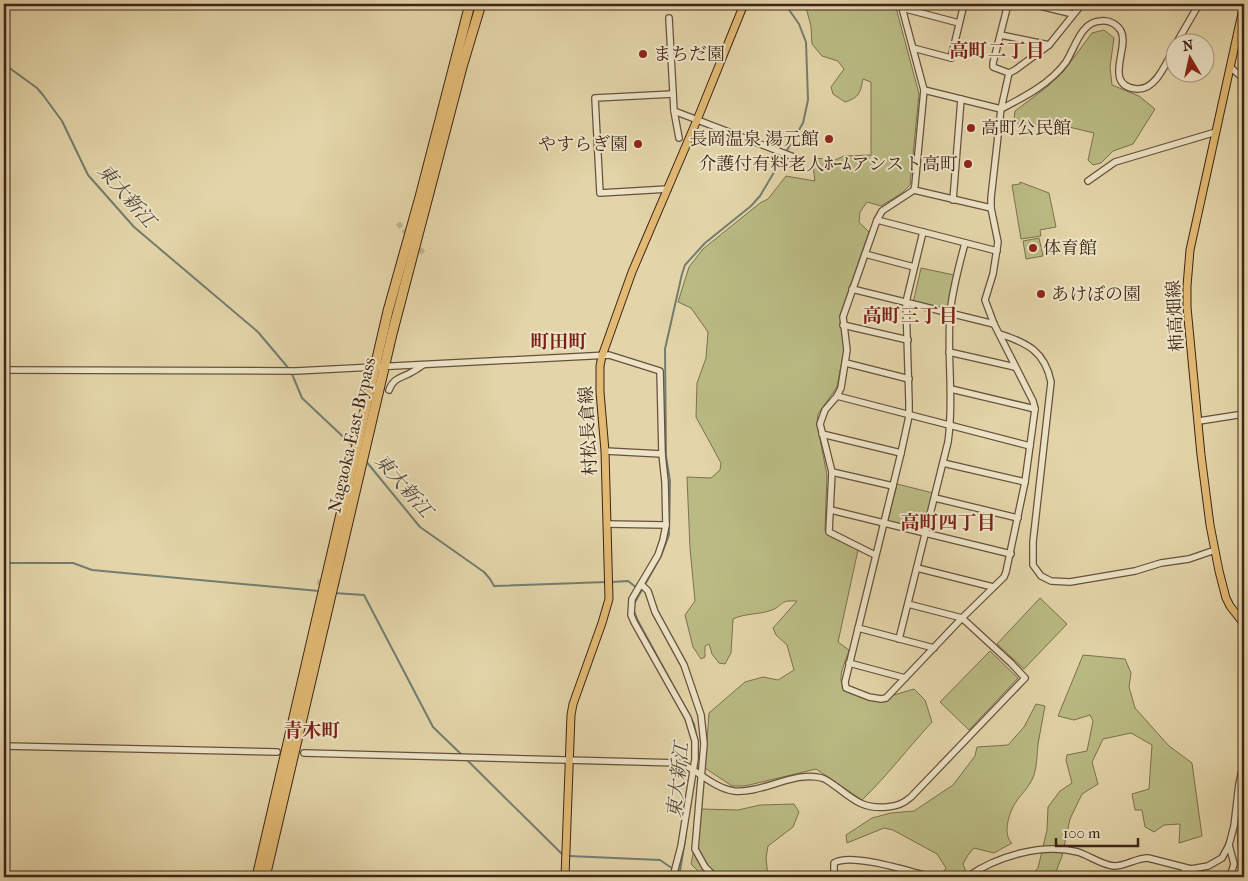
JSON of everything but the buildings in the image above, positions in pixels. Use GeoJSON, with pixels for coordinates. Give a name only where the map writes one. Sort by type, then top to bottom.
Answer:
{"type":"FeatureCollection","features":[{"type":"Feature","properties":{"kind":"highway","name":"Nagaoka East Bypass"},"geometry":{"type":"LineString","coordinates":[[265,877],[380,366],[388,311],[470,4]]}},
{"type":"Feature","properties":{"kind":"highway","name":"Nagaoka East Bypass"},"geometry":{"type":"LineString","coordinates":[[257,877],[380,366],[481,4]]}},
{"type":"Feature","properties":{"kind":"main road","name":"村松長倉線"},"geometry":{"type":"LineString","coordinates":[[565,877],[568,760],[573,704],[609,599],[605,451],[600,392],[602,356],[632,272],[744,4]]}},
{"type":"Feature","properties":{"kind":"main road","name":"柿高畑線"},"geometry":{"type":"LineString","coordinates":[[1244,4],[1190,250],[1187,276],[1187,307],[1206,498],[1226,598],[1244,624]]}},
{"type":"Feature","properties":{"kind":"street"},"geometry":{"type":"LineString","coordinates":[[913,48],[951,58],[964,4]]}},
{"type":"Feature","properties":{"kind":"street"},"geometry":{"type":"LineString","coordinates":[[1008,4],[993,67],[1009,73]]}},
{"type":"Feature","properties":{"kind":"street"},"geometry":{"type":"LineString","coordinates":[[1032,4],[1072,14]]}},
{"type":"Feature","properties":{"kind":"street"},"geometry":{"type":"LineString","coordinates":[[923,232],[906,302],[909,416],[844,682],[846,688],[869,697],[882,699],[886,698],[1004,577],[1025,482],[1035,409],[1033,401],[994,324],[985,300],[993,274],[998,242],[991,208],[1001,109],[1009,73],[1049,45],[1072,14],[1082,4]]}},
{"type":"Feature","properties":{"kind":"street"},"geometry":{"type":"LineString","coordinates":[[1183,32],[1199,4]]}},
{"type":"Feature","properties":{"kind":"street"},"geometry":{"type":"LineString","coordinates":[[901,6],[959,23]]}},
{"type":"Feature","properties":{"kind":"street"},"geometry":{"type":"LineString","coordinates":[[901,6],[924,90],[914,190]]}},
{"type":"Feature","properties":{"kind":"street"},"geometry":{"type":"LineString","coordinates":[[670,18],[674,110],[679,138]]}},
{"type":"Feature","properties":{"kind":"street"},"geometry":{"type":"LineString","coordinates":[[924,90],[1001,109],[1038,88],[1057,72],[1067,60],[1086,27],[1097,21],[1106,21],[1115,25],[1120,30],[1123,39],[1118,72],[1121,80],[1128,87],[1138,89],[1150,85],[1166,62]]}},
{"type":"Feature","properties":{"kind":"street"},"geometry":{"type":"LineString","coordinates":[[1001,34],[1049,45]]}},
{"type":"Feature","properties":{"kind":"street"},"geometry":{"type":"LineString","coordinates":[[1230,67],[1244,79]]}},
{"type":"Feature","properties":{"kind":"street"},"geometry":{"type":"LineString","coordinates":[[668,189],[600,193],[596,98],[673,94]]}},
{"type":"Feature","properties":{"kind":"street"},"geometry":{"type":"LineString","coordinates":[[952,200],[961,99]]}},
{"type":"Feature","properties":{"kind":"street"},"geometry":{"type":"LineString","coordinates":[[674,110],[799,159]]}},
{"type":"Feature","properties":{"kind":"street"},"geometry":{"type":"LineString","coordinates":[[1088,181],[1115,162],[1216,132]]}},
{"type":"Feature","properties":{"kind":"street"},"geometry":{"type":"LineString","coordinates":[[875,554],[829,532],[832,472],[820,424],[821,417],[841,388],[847,350],[843,317],[852,289],[882,211],[914,190],[991,208]]}},
{"type":"Feature","properties":{"kind":"street"},"geometry":{"type":"LineString","coordinates":[[877,220],[997,250]]}},
{"type":"Feature","properties":{"kind":"street"},"geometry":{"type":"LineString","coordinates":[[899,639],[935,498],[951,425],[950,313],[965,242]]}},
{"type":"Feature","properties":{"kind":"street"},"geometry":{"type":"LineString","coordinates":[[865,254],[914,267]]}},
{"type":"Feature","properties":{"kind":"street"},"geometry":{"type":"LineString","coordinates":[[852,289],[994,324]]}},
{"type":"Feature","properties":{"kind":"street"},"geometry":{"type":"LineString","coordinates":[[843,325],[908,340]]}},
{"type":"Feature","properties":{"kind":"street"},"geometry":{"type":"LineString","coordinates":[[1000,334],[1015,339],[1034,350],[1046,363],[1051,382],[1033,542],[1033,565],[1038,573],[1046,580],[1070,582],[1135,571],[1161,563],[1189,559],[1215,550]]}},
{"type":"Feature","properties":{"kind":"street"},"geometry":{"type":"LineString","coordinates":[[949,352],[1015,367]]}},
{"type":"Feature","properties":{"kind":"street"},"geometry":{"type":"LineString","coordinates":[[4,370],[296,371],[602,356],[618,358],[660,371],[666,525],[658,555],[632,600],[631,615],[692,726],[695,749],[681,846],[674,877]]}},
{"type":"Feature","properties":{"kind":"street"},"geometry":{"type":"LineString","coordinates":[[846,363],[909,379]]}},
{"type":"Feature","properties":{"kind":"street"},"geometry":{"type":"LineString","coordinates":[[389,390],[392,383],[398,377],[410,373],[423,365]]}},
{"type":"Feature","properties":{"kind":"street"},"geometry":{"type":"LineString","coordinates":[[951,389],[1035,409]]}},
{"type":"Feature","properties":{"kind":"street"},"geometry":{"type":"LineString","coordinates":[[837,396],[1030,446]]}},
{"type":"Feature","properties":{"kind":"street"},"geometry":{"type":"LineString","coordinates":[[1199,422],[1244,414]]}},
{"type":"Feature","properties":{"kind":"street"},"geometry":{"type":"LineString","coordinates":[[822,434],[901,453]]}},
{"type":"Feature","properties":{"kind":"street"},"geometry":{"type":"LineString","coordinates":[[605,451],[662,454]]}},
{"type":"Feature","properties":{"kind":"street"},"geometry":{"type":"LineString","coordinates":[[943,462],[1025,482]]}},
{"type":"Feature","properties":{"kind":"street"},"geometry":{"type":"LineString","coordinates":[[832,472],[893,486]]}},
{"type":"Feature","properties":{"kind":"street"},"geometry":{"type":"LineString","coordinates":[[935,498],[1018,518]]}},
{"type":"Feature","properties":{"kind":"street"},"geometry":{"type":"LineString","coordinates":[[830,510],[1010,554]]}},
{"type":"Feature","properties":{"kind":"street"},"geometry":{"type":"LineString","coordinates":[[607,524],[666,525]]}},
{"type":"Feature","properties":{"kind":"street"},"geometry":{"type":"LineString","coordinates":[[917,568],[993,587]]}},
{"type":"Feature","properties":{"kind":"street"},"geometry":{"type":"LineString","coordinates":[[641,584],[648,591],[654,612],[684,665],[701,715],[704,744],[696,848],[705,867],[715,877]]}},
{"type":"Feature","properties":{"kind":"street"},"geometry":{"type":"LineString","coordinates":[[304,753],[680,763],[701,776],[734,791],[752,789],[798,778],[815,777],[829,781],[855,801],[867,806],[885,807],[902,804],[911,797],[1025,678],[1011,662],[962,618],[908,604]]}},
{"type":"Feature","properties":{"kind":"street"},"geometry":{"type":"LineString","coordinates":[[858,628],[934,648]]}},
{"type":"Feature","properties":{"kind":"street"},"geometry":{"type":"LineString","coordinates":[[849,663],[905,678]]}},
{"type":"Feature","properties":{"kind":"street"},"geometry":{"type":"LineString","coordinates":[[4,746],[277,752]]}},
{"type":"Feature","properties":{"kind":"street"},"geometry":{"type":"LineString","coordinates":[[968,877],[984,866],[1006,857],[1054,849],[1080,853],[1114,866],[1142,858],[1197,869],[1216,862],[1222,858],[1229,845],[1234,826],[1244,761]]}},
{"type":"Feature","properties":{"kind":"street"},"geometry":{"type":"LineString","coordinates":[[1229,845],[1234,864],[1230,877]]}},
{"type":"Feature","properties":{"kind":"street"},"geometry":{"type":"LineString","coordinates":[[831,877],[834,873],[834,863],[850,860],[891,865],[931,877]]}},
{"type":"Feature","properties":{"kind":"street"},"geometry":{"type":"LineString","coordinates":[[1183,877],[1185,868]]}},
{"type":"Feature","properties":{"kind":"green space"},"geometry":{"type":"Polygon","coordinates":[[[805,4],[895,4],[919,94],[910,185],[902,193],[881,206],[867,202],[860,212],[859,222],[869,232],[840,315],[844,350],[837,387],[818,414],[817,424],[827,475],[825,530],[828,535],[858,550],[838,642],[849,650],[841,680],[843,685],[853,693],[888,700],[894,695],[914,689],[925,700],[932,722],[862,800],[816,769],[745,786],[732,786],[705,768],[709,713],[745,682],[763,677],[778,680],[794,670],[787,645],[776,635],[773,628],[797,601],[787,601],[772,610],[733,619],[731,653],[725,664],[719,663],[712,654],[709,644],[705,646],[705,657],[701,659],[693,647],[685,615],[695,601],[690,548],[687,477],[711,478],[720,470],[721,463],[696,417],[697,383],[706,358],[708,332],[691,308],[678,302],[689,267],[703,249],[760,203],[768,199],[786,176],[815,181],[813,166],[815,158],[835,160],[844,156],[871,155],[871,82],[863,79],[858,94],[845,102],[833,94],[831,87],[844,69],[838,61],[822,56],[812,44],[811,26],[805,4]]]}},
{"type":"Feature","properties":{"kind":"green space"},"geometry":{"type":"Polygon","coordinates":[[[1104,30],[1114,38],[1110,67],[1112,85],[1139,96],[1155,109],[1133,144],[1113,151],[1101,163],[1093,165],[1088,160],[1094,133],[1069,127],[1020,125],[1014,120],[1015,111],[1047,87],[1063,72],[1092,33],[1104,30]]]}},
{"type":"Feature","properties":{"kind":"green space"},"geometry":{"type":"Polygon","coordinates":[[[1020,182],[1049,193],[1056,227],[1040,230],[1041,236],[1021,239],[1012,185],[1020,184],[1020,182]]]}},
{"type":"Feature","properties":{"kind":"green space","name":"体育館"},"geometry":{"type":"Polygon","coordinates":[[[1039,238],[1043,256],[1026,259],[1023,241],[1039,238]]]}},
{"type":"Feature","properties":{"kind":"green space"},"geometry":{"type":"Polygon","coordinates":[[[921,268],[954,275],[947,311],[913,303],[921,268]]]}},
{"type":"Feature","properties":{"kind":"green space"},"geometry":{"type":"Polygon","coordinates":[[[897,484],[933,493],[922,530],[888,521],[897,484]]]}},
{"type":"Feature","properties":{"kind":"green space"},"geometry":{"type":"Polygon","coordinates":[[[1040,598],[1067,624],[1024,669],[997,644],[1040,598]]]}},
{"type":"Feature","properties":{"kind":"green space"},"geometry":{"type":"Polygon","coordinates":[[[990,651],[1018,678],[969,730],[940,702],[990,651]]]}},
{"type":"Feature","properties":{"kind":"green space"},"geometry":{"type":"Polygon","coordinates":[[[1083,655],[1125,659],[1131,673],[1129,687],[1135,708],[1169,746],[1192,763],[1202,836],[1179,843],[1180,824],[1164,825],[1154,832],[1145,827],[1142,810],[1135,810],[1132,794],[1149,789],[1152,745],[1131,733],[1103,739],[1092,762],[1098,784],[1082,794],[1070,819],[1062,856],[1054,877],[1029,877],[1038,868],[1047,830],[1048,807],[1060,791],[1072,783],[1066,760],[1067,755],[1087,751],[1093,721],[1090,715],[1074,720],[1058,716],[1083,655]]]}},
{"type":"Feature","properties":{"kind":"green space"},"geometry":{"type":"Polygon","coordinates":[[[1036,704],[1045,706],[1036,767],[1032,780],[1015,803],[1009,816],[1007,831],[1009,840],[1012,843],[994,853],[974,848],[963,864],[968,877],[941,877],[946,868],[937,854],[893,830],[884,828],[847,843],[846,835],[872,818],[891,813],[914,811],[953,785],[975,756],[977,747],[1008,745],[1024,727],[1036,704]]]}},
{"type":"Feature","properties":{"kind":"green space"},"geometry":{"type":"Polygon","coordinates":[[[794,804],[799,812],[793,827],[768,846],[766,858],[768,877],[704,877],[691,864],[702,809],[738,810],[760,805],[794,804]]]}},
{"type":"Feature","properties":{"kind":"green space"},"geometry":{"type":"Polygon","coordinates":[[[1237,829],[1244,829],[1244,877],[1240,877],[1237,829]]]}},
{"type":"Feature","properties":{"kind":"waterway"},"geometry":{"type":"LineString","coordinates":[[634,604],[661,556],[669,535],[670,481],[666,456],[665,349],[685,265],[705,243],[751,206],[760,196],[803,123],[808,100],[806,42],[799,24],[785,4]]}},
{"type":"Feature","properties":{"kind":"waterway","name":"東大新江"},"geometry":{"type":"LineString","coordinates":[[4,64],[37,88],[43,95],[62,121],[88,175],[134,227],[258,332],[290,370]]}},
{"type":"Feature","properties":{"kind":"waterway","name":"東大新江"},"geometry":{"type":"LineString","coordinates":[[292,374],[302,398],[354,447]]}},
{"type":"Feature","properties":{"kind":"waterway","name":"東大新江"},"geometry":{"type":"LineString","coordinates":[[365,460],[420,527],[484,572],[494,586],[607,582]]}},
{"type":"Feature","properties":{"kind":"waterway"},"geometry":{"type":"LineString","coordinates":[[4,563],[73,563],[92,570],[319,591]]}},
{"type":"Feature","properties":{"kind":"waterway","name":"東大新江"},"geometry":{"type":"LineString","coordinates":[[612,582],[628,581],[637,588]]}},
{"type":"Feature","properties":{"kind":"waterway"},"geometry":{"type":"LineString","coordinates":[[334,593],[364,595],[433,727],[463,756]]}},
{"type":"Feature","properties":{"kind":"waterway","name":"東大新江"},"geometry":{"type":"LineString","coordinates":[[634,611],[694,724],[698,744],[697,755]]}},
{"type":"Feature","properties":{"kind":"waterway"},"geometry":{"type":"LineString","coordinates":[[466,759],[564,856]]}},
{"type":"Feature","properties":{"kind":"waterway","name":"東大新江"},"geometry":{"type":"LineString","coordinates":[[679,877],[686,834]]}},
{"type":"Feature","properties":{"kind":"waterway"},"geometry":{"type":"LineString","coordinates":[[569,856],[660,860],[679,873],[691,877]]}},
{"type":"Feature","properties":{"kind":"tunnel"},"geometry":{"type":"LineString","coordinates":[[398,223],[423,253]]}},
{"type":"Feature","properties":{"kind":"tunnel"},"geometry":{"type":"LineString","coordinates":[[317,582],[342,585]]}},
{"type":"Feature","properties":{"kind":"place","name":"まちだ園"},"geometry":{"type":"Point","coordinates":[643,54]}},
{"type":"Feature","properties":{"kind":"place","name":"高町公民館"},"geometry":{"type":"Point","coordinates":[971,128]}},
{"type":"Feature","properties":{"kind":"place","name":"長岡温泉 湯元館"},"geometry":{"type":"Point","coordinates":[829,139]}},
{"type":"Feature","properties":{"kind":"place","name":"やすらぎ園"},"geometry":{"type":"Point","coordinates":[638,144]}},
{"type":"Feature","properties":{"kind":"place","name":"介護付有料老人ﾎｰﾑアシスト高町"},"geometry":{"type":"Point","coordinates":[968,164]}},
{"type":"Feature","properties":{"kind":"place","name":"体育館"},"geometry":{"type":"Point","coordinates":[1033,248]}},
{"type":"Feature","properties":{"kind":"place","name":"あけぼの園"},"geometry":{"type":"Point","coordinates":[1041,294]}},
{"type":"Feature","properties":{"kind":"district","name":"高町二丁目"},"geometry":{"type":"Point","coordinates":[997,50]}},
{"type":"Feature","properties":{"kind":"district","name":"高町三丁目"},"geometry":{"type":"Point","coordinates":[910,315]}},
{"type":"Feature","properties":{"kind":"district","name":"町田町"},"geometry":{"type":"Point","coordinates":[559,341]}},
{"type":"Feature","properties":{"kind":"district","name":"高町四丁目"},"geometry":{"type":"Point","coordinates":[948,522]}},
{"type":"Feature","properties":{"kind":"district","name":"青木町"},"geometry":{"type":"Point","coordinates":[312,730]}}]}
